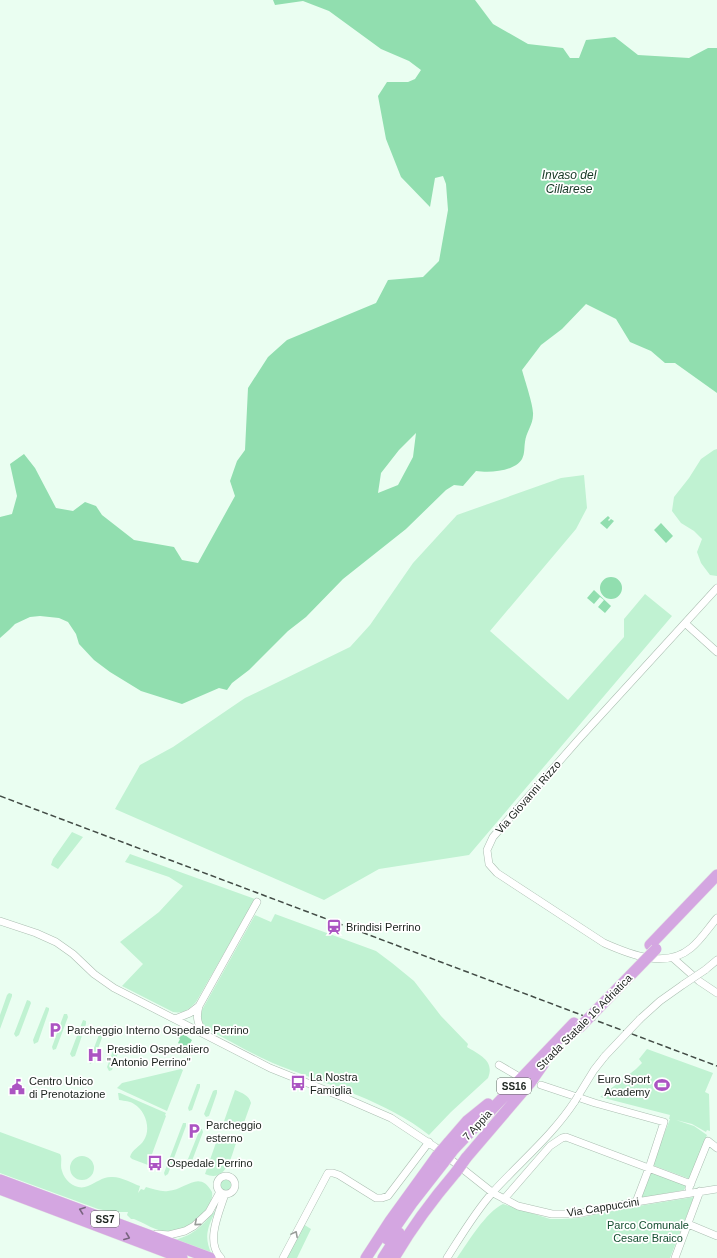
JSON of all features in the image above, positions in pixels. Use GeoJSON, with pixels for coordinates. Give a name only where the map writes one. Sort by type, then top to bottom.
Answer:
{"type":"FeatureCollection","features":[{"type":"Feature","properties":{"kind":"highway","name":"SS16"},"geometry":{"type":"LineString","coordinates":[[653,947],[717,875]]}},
{"type":"Feature","properties":{"kind":"highway","name":"SS16"},"geometry":{"type":"LineString","coordinates":[[653,947],[717,886]]}},
{"type":"Feature","properties":{"kind":"highway","name":"7 Appia"},"geometry":{"type":"LineString","coordinates":[[457,1151],[476,1125],[577,1026],[653,947]]}},
{"type":"Feature","properties":{"kind":"highway"},"geometry":{"type":"LineString","coordinates":[[366,1258],[390,1221],[457,1151],[530,1083],[542,1061]]}},
{"type":"Feature","properties":{"kind":"highway","name":"SS16"},"geometry":{"type":"LineString","coordinates":[[374,1258],[386,1246],[412,1203],[457,1151]]}},
{"type":"Feature","properties":{"kind":"highway"},"geometry":{"type":"LineString","coordinates":[[394,1258],[411,1230],[434,1198],[446,1164]]}},
{"type":"Feature","properties":{"kind":"highway","name":"SS7"},"geometry":{"type":"LineString","coordinates":[[0,1180],[210,1258]]}},
{"type":"Feature","properties":{"kind":"highway","name":"SS7"},"geometry":{"type":"LineString","coordinates":[[0,1189],[182,1258]]}},
{"type":"Feature","properties":{"kind":"highway","name":"SS16"},"geometry":{"type":"LineString","coordinates":[[383,1258],[386,1246]]}},
{"type":"Feature","properties":{"kind":"street","name":"Via Giovanni Rizzo"},"geometry":{"type":"LineString","coordinates":[[717,588],[686,624],[578,740],[524,801],[493,837],[487,850],[489,864],[497,873],[604,943],[620,950],[663,960],[673,958],[683,954],[693,947],[717,918]]}},
{"type":"Feature","properties":{"kind":"street"},"geometry":{"type":"LineString","coordinates":[[686,624],[717,652]]}},
{"type":"Feature","properties":{"kind":"street"},"geometry":{"type":"LineString","coordinates":[[187,1025],[257,902]]}},
{"type":"Feature","properties":{"kind":"street","name":"Via Cappuccini"},"geometry":{"type":"LineString","coordinates":[[0,921],[36,933],[56,942],[73,954],[103,981],[270,1068],[369,1107],[391,1118],[429,1142],[492,1193],[518,1206],[552,1214],[576,1214],[717,1188]]}},
{"type":"Feature","properties":{"kind":"street"},"geometry":{"type":"LineString","coordinates":[[673,958],[717,993]]}},
{"type":"Feature","properties":{"kind":"street"},"geometry":{"type":"LineString","coordinates":[[447,1258],[492,1193],[544,1141],[567,1112],[594,1070],[605,1056],[640,1019],[660,1001],[717,960]]}},
{"type":"Feature","properties":{"kind":"street"},"geometry":{"type":"LineString","coordinates":[[174,1019],[193,1014]]}},
{"type":"Feature","properties":{"kind":"street"},"geometry":{"type":"LineString","coordinates":[[193,1014],[205,1034]]}},
{"type":"Feature","properties":{"kind":"street"},"geometry":{"type":"LineString","coordinates":[[499,1065],[516,1075]]}},
{"type":"Feature","properties":{"kind":"street"},"geometry":{"type":"LineString","coordinates":[[541,1085],[595,1103],[664,1122],[636,1202]]}},
{"type":"Feature","properties":{"kind":"street"},"geometry":{"type":"LineString","coordinates":[[504,1199],[550,1146],[566,1137],[691,1184]]}},
{"type":"Feature","properties":{"kind":"street"},"geometry":{"type":"LineString","coordinates":[[687,1193],[708,1141],[717,1148]]}},
{"type":"Feature","properties":{"kind":"street"},"geometry":{"type":"LineString","coordinates":[[283,1258],[328,1173],[339,1175],[376,1198],[382,1198],[388,1196],[429,1142]]}},
{"type":"Feature","properties":{"kind":"street"},"geometry":{"type":"LineString","coordinates":[[675,1258],[700,1191]]}},
{"type":"Feature","properties":{"kind":"street"},"geometry":{"type":"LineString","coordinates":[[143,1233],[169,1235],[184,1231],[194,1226],[210,1212],[223,1193],[213,1240],[216,1251],[221,1258]]}},
{"type":"Feature","properties":{"kind":"street"},"geometry":{"type":"LineString","coordinates":[[688,1224],[717,1236]]}},
{"type":"Feature","properties":{"kind":"green space"},"geometry":{"type":"Polygon","coordinates":[[[717,449],[717,576],[710,575],[701,563],[697,552],[702,539],[694,531],[681,523],[672,511],[674,497],[689,478],[701,459],[717,449]]]}},
{"type":"Feature","properties":{"kind":"green space"},"geometry":{"type":"Polygon","coordinates":[[[584,475],[587,508],[576,529],[490,631],[568,700],[624,637],[624,619],[645,594],[672,616],[469,855],[379,869],[324,900],[115,809],[140,765],[173,747],[245,698],[350,647],[370,625],[413,563],[457,515],[561,478],[584,475]]]}},
{"type":"Feature","properties":{"kind":"green space"},"geometry":{"type":"Polygon","coordinates":[[[72,832],[83,837],[58,869],[51,865],[53,859],[72,832]]]}},
{"type":"Feature","properties":{"kind":"green space"},"geometry":{"type":"Polygon","coordinates":[[[130,854],[255,899],[196,1002],[189,1009],[183,1012],[173,1012],[122,986],[143,964],[120,942],[159,912],[183,886],[169,877],[125,862],[130,854]]]}},
{"type":"Feature","properties":{"kind":"green space"},"geometry":{"type":"Polygon","coordinates":[[[275,914],[376,951],[414,981],[441,1016],[468,1044],[467,1047],[485,1059],[488,1063],[490,1072],[488,1078],[451,1112],[429,1135],[413,1123],[377,1104],[338,1087],[271,1062],[209,1030],[202,1024],[202,1010],[255,915],[271,922],[275,914]]]}},
{"type":"Feature","properties":{"kind":"green space"},"geometry":{"type":"Polygon","coordinates":[[[9,993],[12,994],[12,996],[0,1029],[0,1015],[9,993]]]}},
{"type":"Feature","properties":{"kind":"green space"},"geometry":{"type":"Polygon","coordinates":[[[27,1000],[31,1003],[19,1035],[16,1037],[14,1034],[27,1000]]]}},
{"type":"Feature","properties":{"kind":"green space"},"geometry":{"type":"Polygon","coordinates":[[[46,1007],[49,1008],[49,1010],[38,1042],[34,1044],[33,1040],[46,1007]]]}},
{"type":"Feature","properties":{"kind":"green space"},"geometry":{"type":"Polygon","coordinates":[[[64,1014],[67,1014],[68,1017],[56,1049],[53,1050],[52,1047],[64,1014]]]}},
{"type":"Feature","properties":{"kind":"green space"},"geometry":{"type":"Polygon","coordinates":[[[83,1020],[86,1021],[86,1024],[75,1056],[72,1057],[70,1054],[83,1020]]]}},
{"type":"Feature","properties":{"kind":"green space"},"geometry":{"type":"Polygon","coordinates":[[[100,1032],[102,1032],[103,1035],[93,1062],[90,1064],[89,1061],[100,1032]]]}},
{"type":"Feature","properties":{"kind":"green space"},"geometry":{"type":"Polygon","coordinates":[[[116,1047],[119,1050],[112,1070],[109,1071],[107,1067],[114,1048],[116,1047]]]}},
{"type":"Feature","properties":{"kind":"green space","name":"Euro Sport Academy"},"geometry":{"type":"Polygon","coordinates":[[[647,1049],[713,1073],[705,1092],[709,1094],[710,1131],[707,1130],[706,1132],[692,1124],[676,1120],[694,1126],[707,1135],[690,1179],[652,1165],[670,1119],[670,1115],[600,1097],[642,1063],[639,1059],[647,1049]]]}},
{"type":"Feature","properties":{"kind":"green space"},"geometry":{"type":"Polygon","coordinates":[[[181,1069],[183,1070],[167,1111],[117,1088],[122,1083],[181,1069]]]}},
{"type":"Feature","properties":{"kind":"green space"},"geometry":{"type":"Polygon","coordinates":[[[197,1084],[200,1084],[200,1087],[192,1110],[189,1111],[188,1108],[197,1084]]]}},
{"type":"Feature","properties":{"kind":"green space"},"geometry":{"type":"Polygon","coordinates":[[[217,1090],[217,1093],[209,1116],[206,1117],[204,1114],[213,1091],[217,1090]]]}},
{"type":"Feature","properties":{"kind":"green space"},"geometry":{"type":"Polygon","coordinates":[[[235,1090],[247,1096],[251,1103],[241,1131],[223,1124],[235,1090]]]}},
{"type":"Feature","properties":{"kind":"green space"},"geometry":{"type":"Polygon","coordinates":[[[118,1093],[166,1113],[148,1165],[130,1157],[132,1152],[146,1136],[146,1120],[142,1111],[138,1107],[127,1101],[119,1100],[118,1093]]]}},
{"type":"Feature","properties":{"kind":"green space"},"geometry":{"type":"Polygon","coordinates":[[[183,1123],[186,1123],[186,1126],[168,1174],[165,1176],[164,1173],[183,1123]]]}},
{"type":"Feature","properties":{"kind":"green space"},"geometry":{"type":"Polygon","coordinates":[[[200,1129],[202,1129],[203,1132],[190,1166],[188,1167],[186,1164],[200,1129]]]}},
{"type":"Feature","properties":{"kind":"green space"},"geometry":{"type":"Polygon","coordinates":[[[0,1132],[60,1154],[61,1169],[66,1179],[76,1186],[84,1187],[108,1177],[115,1177],[140,1186],[138,1193],[141,1189],[144,1190],[146,1187],[160,1191],[175,1190],[197,1181],[207,1185],[212,1192],[212,1199],[204,1213],[190,1225],[174,1231],[167,1232],[159,1230],[131,1219],[127,1215],[128,1212],[113,1212],[98,1209],[0,1173],[0,1132]]]}},
{"type":"Feature","properties":{"kind":"green space"},"geometry":{"type":"Polygon","coordinates":[[[218,1137],[236,1143],[230,1162],[226,1168],[218,1175],[212,1176],[205,1174],[218,1137]]]}},
{"type":"Feature","properties":{"kind":"green space"},"geometry":{"type":"Polygon","coordinates":[[[82,1156],[91,1159],[94,1168],[91,1177],[82,1180],[73,1177],[70,1168],[73,1159],[82,1156]]]}},
{"type":"Feature","properties":{"kind":"green space"},"geometry":{"type":"Polygon","coordinates":[[[650,1172],[687,1184],[684,1190],[641,1198],[650,1172]]]}},
{"type":"Feature","properties":{"kind":"green space"},"geometry":{"type":"Polygon","coordinates":[[[223,1179],[227,1179],[231,1185],[227,1191],[223,1191],[219,1187],[219,1183],[223,1179]]]}},
{"type":"Feature","properties":{"kind":"green space","name":"Parco Comunale Cesare Braico"},"geometry":{"type":"Polygon","coordinates":[[[694,1197],[670,1258],[457,1258],[484,1220],[503,1204],[550,1219],[562,1219],[579,1218],[626,1208],[694,1197]]]}},
{"type":"Feature","properties":{"kind":"green space"},"geometry":{"type":"Polygon","coordinates":[[[216,1210],[209,1227],[207,1237],[212,1255],[175,1240],[194,1232],[216,1210]]]}},
{"type":"Feature","properties":{"kind":"green space"},"geometry":{"type":"Polygon","coordinates":[[[303,1224],[311,1229],[297,1258],[286,1258],[303,1224]]]}},
{"type":"Feature","properties":{"kind":"water","name":"Invaso del Cillarese"},"geometry":{"type":"Polygon","coordinates":[[[273,0],[475,0],[493,24],[528,44],[563,48],[570,58],[579,58],[586,40],[615,37],[638,55],[689,58],[708,48],[717,48],[717,393],[675,363],[665,363],[651,351],[630,342],[616,319],[586,304],[562,329],[541,345],[522,370],[531,400],[533,415],[526,438],[523,457],[518,463],[513,467],[501,471],[476,471],[463,486],[454,485],[446,490],[406,529],[343,579],[306,617],[288,631],[249,670],[232,683],[227,690],[219,688],[182,704],[141,691],[110,672],[94,660],[79,644],[76,634],[68,622],[59,618],[40,616],[30,617],[15,624],[0,638],[0,517],[12,514],[17,496],[10,464],[24,454],[35,468],[56,508],[73,511],[85,502],[96,506],[102,515],[134,540],[174,547],[182,560],[198,563],[235,496],[230,481],[237,461],[245,450],[248,388],[268,357],[287,340],[376,303],[388,280],[423,277],[439,261],[448,210],[446,184],[443,176],[435,178],[430,207],[401,177],[386,139],[378,96],[387,82],[408,82],[415,79],[421,70],[409,61],[381,49],[329,11],[303,1],[275,5],[273,0]],[[416,433],[399,450],[381,473],[378,493],[398,485],[413,457],[416,433]]]}},
{"type":"Feature","properties":{"kind":"water"},"geometry":{"type":"Polygon","coordinates":[[[608,516],[610,518],[608,520],[609,521],[611,519],[614,521],[607,529],[600,523],[608,516]]]}},
{"type":"Feature","properties":{"kind":"water"},"geometry":{"type":"Polygon","coordinates":[[[661,523],[673,536],[666,543],[654,530],[661,523]]]}},
{"type":"Feature","properties":{"kind":"water"},"geometry":{"type":"Polygon","coordinates":[[[611,577],[619,580],[622,588],[619,596],[611,599],[603,596],[600,588],[603,580],[611,577]]]}},
{"type":"Feature","properties":{"kind":"water"},"geometry":{"type":"Polygon","coordinates":[[[594,590],[611,606],[605,613],[598,607],[604,600],[600,597],[594,604],[587,598],[594,590]]]}},
{"type":"Feature","properties":{"kind":"water"},"geometry":{"type":"Polygon","coordinates":[[[179,1031],[192,1040],[187,1049],[178,1043],[180,1039],[176,1036],[179,1031]]]}},
{"type":"Feature","properties":{"kind":"railway"},"geometry":{"type":"LineString","coordinates":[[0,796],[717,1066]]}},
{"type":"Feature","properties":{"kind":"place","name":"Brindisi Perrino"},"geometry":{"type":"Point","coordinates":[334,927]}},
{"type":"Feature","properties":{"kind":"place","name":"Parcheggio Interno Ospedale Perrino"},"geometry":{"type":"Point","coordinates":[55,1030]}},
{"type":"Feature","properties":{"kind":"place","name":"Presidio Ospedaliero \"Antonio Perrino\""},"geometry":{"type":"Point","coordinates":[95,1055]}},
{"type":"Feature","properties":{"kind":"place","name":"La Nostra Famiglia"},"geometry":{"type":"Point","coordinates":[298,1083]}},
{"type":"Feature","properties":{"kind":"place","name":"Euro Sport Academy"},"geometry":{"type":"Point","coordinates":[662,1085]}},
{"type":"Feature","properties":{"kind":"place","name":"Centro Unico di Prenotazione"},"geometry":{"type":"Point","coordinates":[17,1087]}},
{"type":"Feature","properties":{"kind":"place","name":"Parcheggio esterno"},"geometry":{"type":"Point","coordinates":[194,1131]}},
{"type":"Feature","properties":{"kind":"place","name":"Ospedale Perrino"},"geometry":{"type":"Point","coordinates":[155,1163]}}]}
